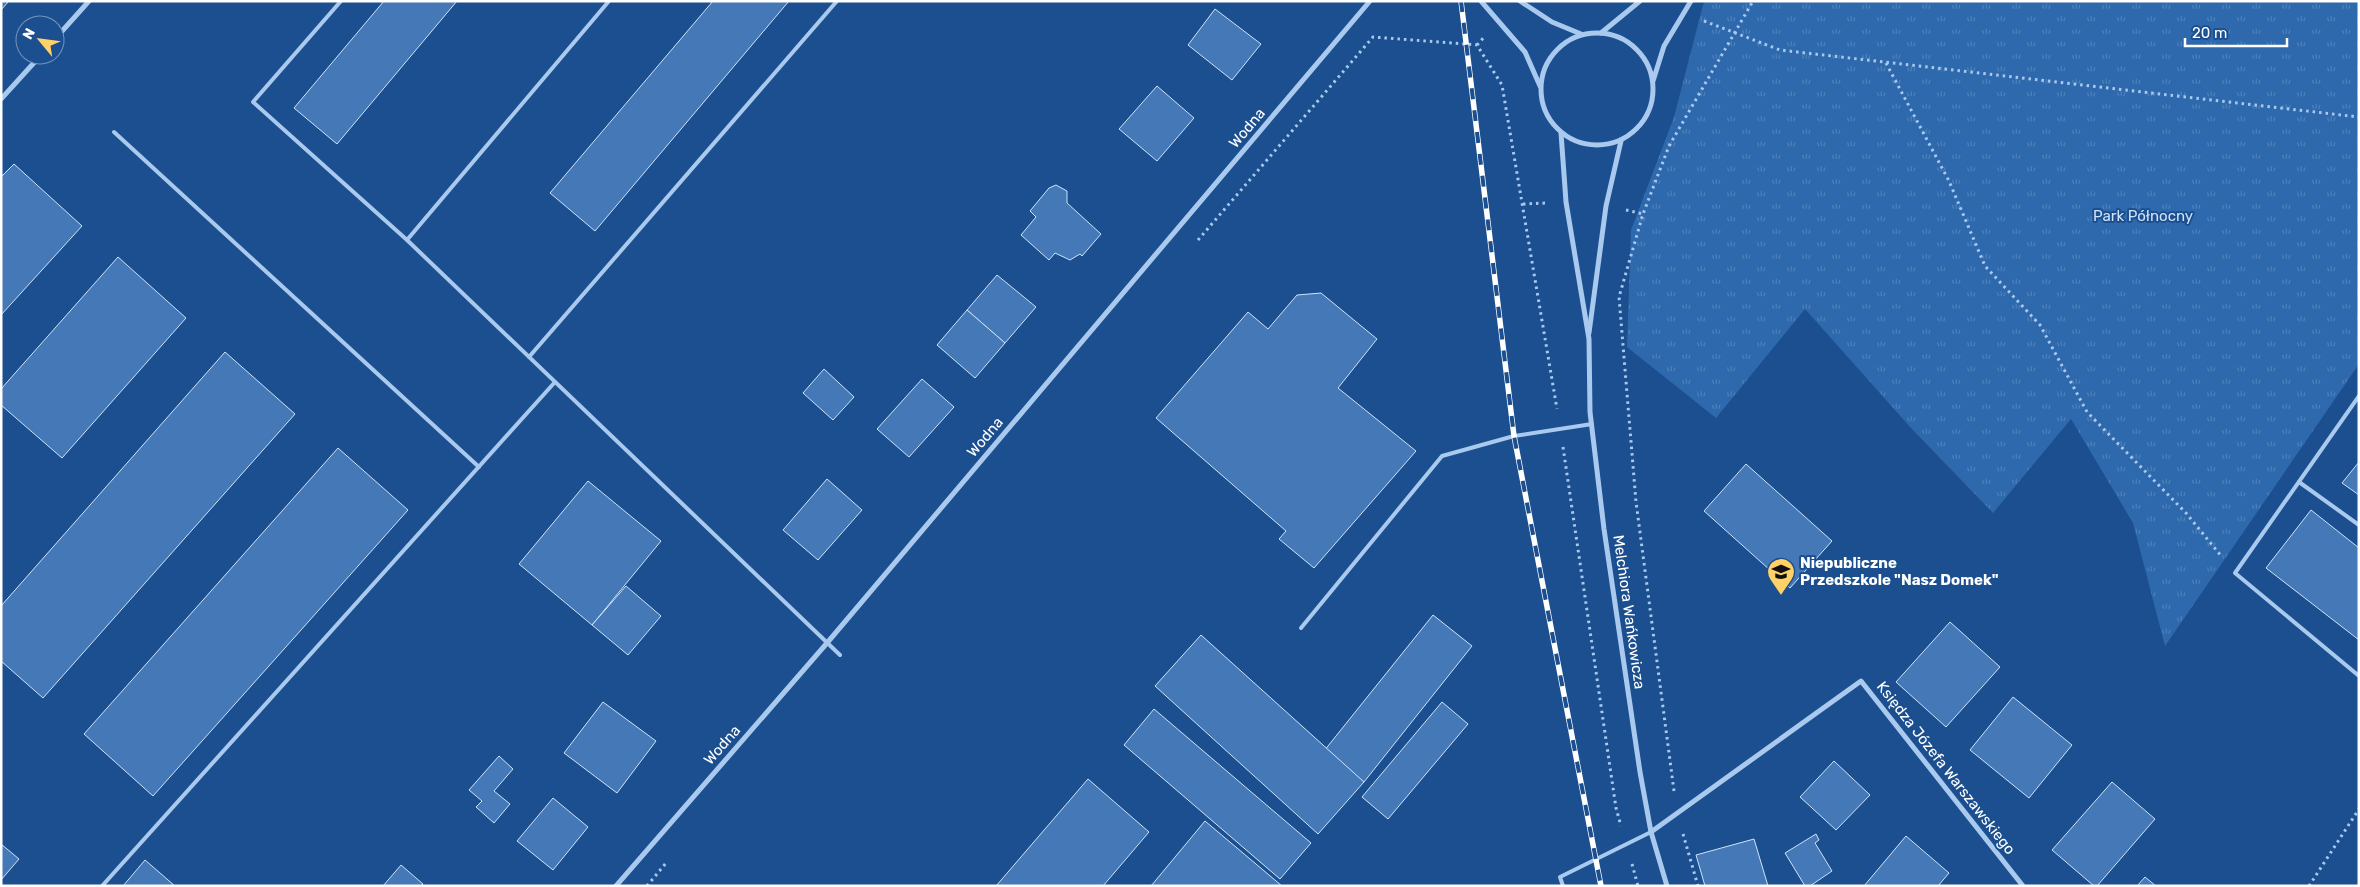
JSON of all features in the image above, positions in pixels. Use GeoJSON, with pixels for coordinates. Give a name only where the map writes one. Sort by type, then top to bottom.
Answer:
{"type":"FeatureCollection","features":[{"type":"Feature","properties":{"kind":"street"},"geometry":{"type":"LineString","coordinates":[[65,28],[89,1]]}},
{"type":"Feature","properties":{"kind":"street","name":"Wodna"},"geometry":{"type":"LineString","coordinates":[[616,886],[827,643],[1370,1]]}},
{"type":"Feature","properties":{"kind":"street"},"geometry":{"type":"LineString","coordinates":[[1481,1],[1525,52],[1540,87]]}},
{"type":"Feature","properties":{"kind":"street"},"geometry":{"type":"LineString","coordinates":[[1520,1],[1552,22],[1582,34]]}},
{"type":"Feature","properties":{"kind":"street"},"geometry":{"type":"LineString","coordinates":[[1601,32],[1640,1]]}},
{"type":"Feature","properties":{"kind":"street"},"geometry":{"type":"LineString","coordinates":[[1653,81],[1647,63],[1636,48],[1619,37],[1601,32],[1582,34],[1566,42],[1552,54],[1543,69],[1540,87],[1542,104],[1549,120],[1561,133],[1571,140],[1596,146],[1621,140],[1636,130],[1647,116],[1652,99],[1653,81],[1664,46],[1691,1]]}},
{"type":"Feature","properties":{"kind":"street"},"geometry":{"type":"LineString","coordinates":[[1,99],[32,65]]}},
{"type":"Feature","properties":{"kind":"street","name":"Melchiora Wańkowicza"},"geometry":{"type":"LineString","coordinates":[[1561,133],[1566,202],[1589,339],[1592,424],[1604,530],[1632,723],[1651,832],[1667,886]]}},
{"type":"Feature","properties":{"kind":"street","name":"Melchiora Wańkowicza"},"geometry":{"type":"LineString","coordinates":[[1589,339],[1606,206],[1621,140]]}},
{"type":"Feature","properties":{"kind":"street","name":"Księdza Józefa Warszawskiego"},"geometry":{"type":"LineString","coordinates":[[1651,832],[1861,681],[2023,886]]}},
{"type":"Feature","properties":{"kind":"lane"},"geometry":{"type":"LineString","coordinates":[[341,1],[253,102],[407,240],[840,655]]}},
{"type":"Feature","properties":{"kind":"lane"},"geometry":{"type":"LineString","coordinates":[[407,240],[609,1]]}},
{"type":"Feature","properties":{"kind":"lane"},"geometry":{"type":"LineString","coordinates":[[529,357],[837,1]]}},
{"type":"Feature","properties":{"kind":"lane"},"geometry":{"type":"LineString","coordinates":[[114,132],[479,467]]}},
{"type":"Feature","properties":{"kind":"lane"},"geometry":{"type":"LineString","coordinates":[[102,886],[555,382]]}},
{"type":"Feature","properties":{"kind":"lane"},"geometry":{"type":"LineString","coordinates":[[2359,396],[2235,573],[2359,676]]}},
{"type":"Feature","properties":{"kind":"lane"},"geometry":{"type":"LineString","coordinates":[[1301,628],[1442,456],[1514,436],[1592,424]]}},
{"type":"Feature","properties":{"kind":"lane"},"geometry":{"type":"LineString","coordinates":[[2299,482],[2359,524]]}},
{"type":"Feature","properties":{"kind":"lane"},"geometry":{"type":"LineString","coordinates":[[1563,886],[1560,877],[1651,832]]}},
{"type":"Feature","properties":{"kind":"path"},"geometry":{"type":"LineString","coordinates":[[1698,886],[1676,814],[1636,502],[1619,297],[1643,214],[1669,146],[1734,32],[1754,1]]}},
{"type":"Feature","properties":{"kind":"path"},"geometry":{"type":"LineString","coordinates":[[1683,12],[1780,50],[2359,117]]}},
{"type":"Feature","properties":{"kind":"path"},"geometry":{"type":"LineString","coordinates":[[1198,240],[1373,37],[1477,45],[1502,85],[1560,429],[1616,808],[1638,886]]}},
{"type":"Feature","properties":{"kind":"path"},"geometry":{"type":"LineString","coordinates":[[1886,63],[1949,181],[1985,266],[2040,325],[2087,412],[2186,513],[2235,573]]}},
{"type":"Feature","properties":{"kind":"path"},"geometry":{"type":"LineString","coordinates":[[2309,886],[2359,808]]}},
{"type":"Feature","properties":{"kind":"path"},"geometry":{"type":"LineString","coordinates":[[648,886],[672,856]]}},
{"type":"Feature","properties":{"kind":"green space","name":"Park Północny"},"geometry":{"type":"Polygon","coordinates":[[[1706,1],[2359,1],[2359,364],[2165,646],[2133,523],[2071,419],[1993,513],[1911,428],[1805,309],[1716,418],[1627,347],[1631,230],[1674,117],[1703,5],[1706,1]]]}},
{"type":"Feature","properties":{"kind":"building"},"geometry":{"type":"Polygon","coordinates":[[[1,1],[9,1],[1,10],[1,1]]]}},
{"type":"Feature","properties":{"kind":"building"},"geometry":{"type":"Polygon","coordinates":[[[384,1],[457,1],[337,144],[294,108],[384,1]]]}},
{"type":"Feature","properties":{"kind":"building"},"geometry":{"type":"Polygon","coordinates":[[[713,1],[789,1],[595,231],[550,193],[713,1]]]}},
{"type":"Feature","properties":{"kind":"building"},"geometry":{"type":"Polygon","coordinates":[[[1215,9],[1261,44],[1232,80],[1188,45],[1215,9]]]}},
{"type":"Feature","properties":{"kind":"building"},"geometry":{"type":"Polygon","coordinates":[[[1157,86],[1194,118],[1157,161],[1119,129],[1157,86]]]}},
{"type":"Feature","properties":{"kind":"building"},"geometry":{"type":"Polygon","coordinates":[[[14,164],[82,226],[1,315],[1,177],[14,164]]]}},
{"type":"Feature","properties":{"kind":"building"},"geometry":{"type":"Polygon","coordinates":[[[1056,185],[1067,191],[1067,203],[1101,234],[1082,256],[1080,254],[1070,260],[1055,253],[1049,260],[1021,235],[1036,217],[1030,211],[1049,188],[1056,185]]]}},
{"type":"Feature","properties":{"kind":"building"},"geometry":{"type":"Polygon","coordinates":[[[118,257],[186,318],[62,458],[1,405],[1,389],[118,257]]]}},
{"type":"Feature","properties":{"kind":"building"},"geometry":{"type":"Polygon","coordinates":[[[997,275],[1036,307],[1005,343],[967,310],[997,275]]]}},
{"type":"Feature","properties":{"kind":"building"},"geometry":{"type":"Polygon","coordinates":[[[1321,293],[1377,339],[1338,388],[1416,451],[1314,568],[1279,539],[1286,531],[1156,418],[1248,312],[1268,329],[1297,295],[1321,293]]]}},
{"type":"Feature","properties":{"kind":"building"},"geometry":{"type":"Polygon","coordinates":[[[967,310],[1005,343],[975,378],[937,345],[967,310]]]}},
{"type":"Feature","properties":{"kind":"building"},"geometry":{"type":"Polygon","coordinates":[[[225,352],[295,414],[43,698],[1,661],[1,606],[225,352]]]}},
{"type":"Feature","properties":{"kind":"building"},"geometry":{"type":"Polygon","coordinates":[[[824,369],[854,397],[833,420],[803,393],[824,369]]]}},
{"type":"Feature","properties":{"kind":"building"},"geometry":{"type":"Polygon","coordinates":[[[922,379],[954,407],[909,457],[877,429],[922,379]]]}},
{"type":"Feature","properties":{"kind":"building"},"geometry":{"type":"Polygon","coordinates":[[[338,448],[408,510],[153,796],[84,734],[338,448]]]}},
{"type":"Feature","properties":{"kind":"building"},"geometry":{"type":"Polygon","coordinates":[[[2359,462],[2359,495],[2342,483],[2359,462]]]}},
{"type":"Feature","properties":{"kind":"building"},"geometry":{"type":"Polygon","coordinates":[[[1746,464],[1832,541],[1790,588],[1704,511],[1746,464]]]}},
{"type":"Feature","properties":{"kind":"building"},"geometry":{"type":"Polygon","coordinates":[[[827,479],[862,510],[818,560],[783,530],[827,479]]]}},
{"type":"Feature","properties":{"kind":"building"},"geometry":{"type":"Polygon","coordinates":[[[588,481],[661,541],[592,625],[519,564],[588,481]]]}},
{"type":"Feature","properties":{"kind":"building"},"geometry":{"type":"Polygon","coordinates":[[[2311,510],[2359,548],[2359,640],[2266,568],[2311,510]]]}},
{"type":"Feature","properties":{"kind":"building"},"geometry":{"type":"Polygon","coordinates":[[[626,586],[661,616],[628,655],[592,625],[626,586]]]}},
{"type":"Feature","properties":{"kind":"building"},"geometry":{"type":"Polygon","coordinates":[[[1433,615],[1472,646],[1364,782],[1324,751],[1433,615]]]}},
{"type":"Feature","properties":{"kind":"building"},"geometry":{"type":"Polygon","coordinates":[[[1950,622],[2000,667],[1946,727],[1896,682],[1950,622]]]}},
{"type":"Feature","properties":{"kind":"building"},"geometry":{"type":"Polygon","coordinates":[[[1201,635],[1364,782],[1318,834],[1155,686],[1201,635]]]}},
{"type":"Feature","properties":{"kind":"building"},"geometry":{"type":"Polygon","coordinates":[[[2013,697],[2072,745],[2029,798],[1970,750],[2013,697]]]}},
{"type":"Feature","properties":{"kind":"building"},"geometry":{"type":"Polygon","coordinates":[[[603,702],[656,741],[617,793],[564,753],[603,702]]]}},
{"type":"Feature","properties":{"kind":"building"},"geometry":{"type":"Polygon","coordinates":[[[1442,702],[1468,724],[1388,819],[1362,797],[1442,702]]]}},
{"type":"Feature","properties":{"kind":"building"},"geometry":{"type":"Polygon","coordinates":[[[1154,709],[1311,843],[1280,879],[1124,745],[1154,709]]]}},
{"type":"Feature","properties":{"kind":"building"},"geometry":{"type":"Polygon","coordinates":[[[499,756],[513,769],[494,791],[510,804],[494,823],[476,807],[482,801],[469,790],[499,756]]]}},
{"type":"Feature","properties":{"kind":"building"},"geometry":{"type":"Polygon","coordinates":[[[1834,761],[1870,795],[1836,830],[1800,797],[1834,761]]]}},
{"type":"Feature","properties":{"kind":"building"},"geometry":{"type":"Polygon","coordinates":[[[1088,779],[1149,832],[1103,886],[996,886],[1088,779]]]}},
{"type":"Feature","properties":{"kind":"building"},"geometry":{"type":"Polygon","coordinates":[[[2112,782],[2155,819],[2097,886],[2094,886],[2052,850],[2112,782]]]}},
{"type":"Feature","properties":{"kind":"building"},"geometry":{"type":"Polygon","coordinates":[[[553,798],[588,827],[553,870],[517,841],[553,798]]]}},
{"type":"Feature","properties":{"kind":"building"},"geometry":{"type":"Polygon","coordinates":[[[1205,821],[1282,886],[1151,886],[1205,821]]]}},
{"type":"Feature","properties":{"kind":"building"},"geometry":{"type":"Polygon","coordinates":[[[1816,834],[1819,840],[1815,843],[1832,871],[1810,886],[1805,886],[1785,853],[1816,834]]]}},
{"type":"Feature","properties":{"kind":"building"},"geometry":{"type":"Polygon","coordinates":[[[1906,836],[1949,873],[1938,886],[1864,886],[1906,836]]]}},
{"type":"Feature","properties":{"kind":"building"},"geometry":{"type":"Polygon","coordinates":[[[1754,839],[1768,886],[1705,886],[1696,855],[1754,839]]]}},
{"type":"Feature","properties":{"kind":"building"},"geometry":{"type":"Polygon","coordinates":[[[1,844],[19,859],[1,880],[1,844]]]}},
{"type":"Feature","properties":{"kind":"building"},"geometry":{"type":"Polygon","coordinates":[[[145,860],[175,886],[123,886],[145,860]]]}},
{"type":"Feature","properties":{"kind":"building"},"geometry":{"type":"Polygon","coordinates":[[[401,865],[423,884],[421,886],[383,886],[401,865]]]}},
{"type":"Feature","properties":{"kind":"building"},"geometry":{"type":"Polygon","coordinates":[[[2145,877],[2156,886],[2137,886],[2145,877]]]}},
{"type":"Feature","properties":{"kind":"railway"},"geometry":{"type":"LineString","coordinates":[[1461,1],[1514,436],[1601,886]]}},
{"type":"Feature","properties":{"kind":"place","name":"Niepubliczne Przedszkole \"Nasz Domek\""},"geometry":{"type":"Point","coordinates":[1781,596]}}]}
